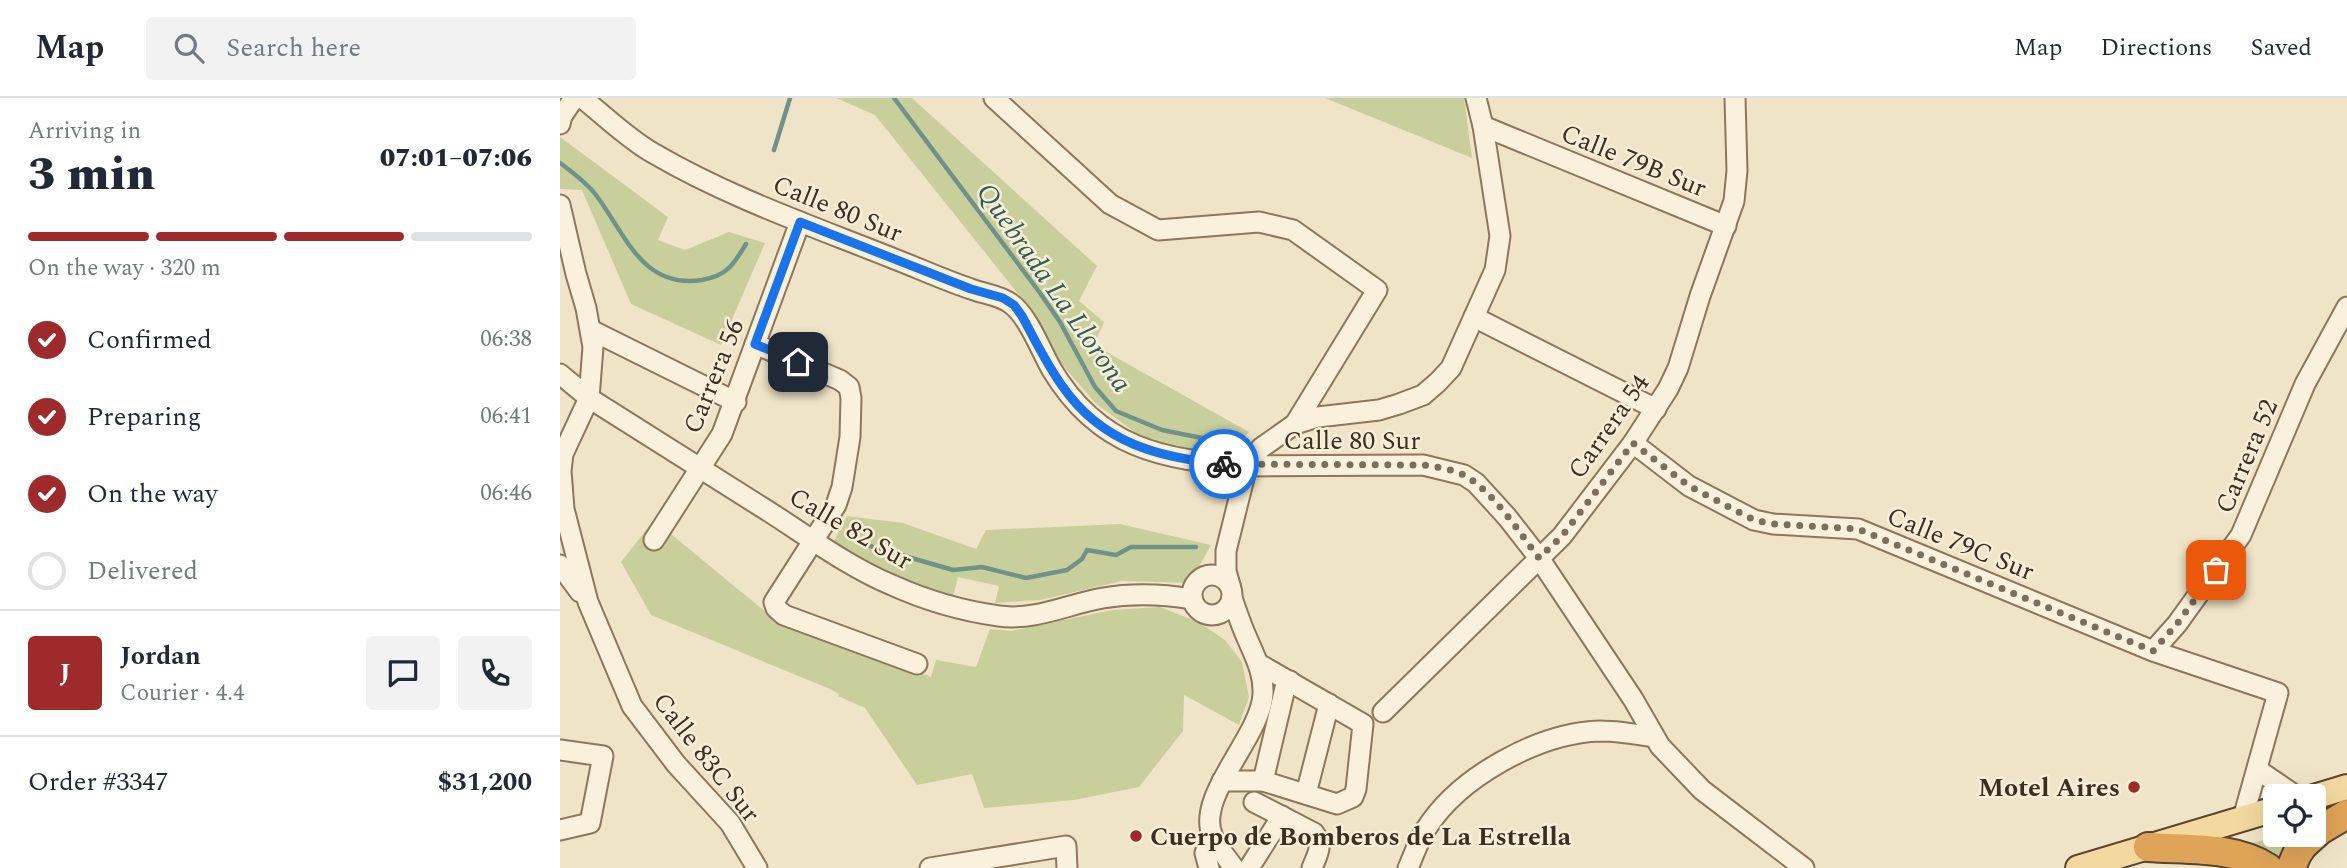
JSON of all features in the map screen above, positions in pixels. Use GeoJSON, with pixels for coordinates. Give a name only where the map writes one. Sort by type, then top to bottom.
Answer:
{"type":"FeatureCollection","features":[{"type":"Feature","properties":{"kind":"highway"},"geometry":{"type":"LineString","coordinates":[[2326,816],[2347,797]]}},
{"type":"Feature","properties":{"kind":"highway"},"geometry":{"type":"LineString","coordinates":[[2326,826],[2347,814]]}},
{"type":"Feature","properties":{"kind":"highway"},"geometry":{"type":"LineString","coordinates":[[2148,847],[2225,853],[2246,857],[2268,868]]}},
{"type":"Feature","properties":{"kind":"main road"},"geometry":{"type":"LineString","coordinates":[[2326,793],[2347,787]]}},
{"type":"Feature","properties":{"kind":"main road"},"geometry":{"type":"LineString","coordinates":[[2078,868],[2263,812]]}},
{"type":"Feature","properties":{"kind":"main road"},"geometry":{"type":"LineString","coordinates":[[2243,818],[2263,822]]}},
{"type":"Feature","properties":{"kind":"street"},"geometry":{"type":"LineString","coordinates":[[560,124],[574,98]]}},
{"type":"Feature","properties":{"kind":"street","name":"Calle 80 Sur"},"geometry":{"type":"LineString","coordinates":[[582,98],[652,153],[703,179],[800,222],[971,289],[1003,298],[1014,305],[1065,389],[1082,409],[1122,439],[1147,451],[1171,457],[1247,466],[1423,465],[1464,475],[1507,517],[1539,558],[1633,699],[1660,746],[1702,790],[1774,838],[1804,868]]}},
{"type":"Feature","properties":{"kind":"street"},"geometry":{"type":"LineString","coordinates":[[994,98],[1110,204],[1158,230],[1259,222],[1293,230],[1377,290],[1295,424]]}},
{"type":"Feature","properties":{"kind":"street"},"geometry":{"type":"LineString","coordinates":[[1234,868],[1212,836],[1209,823],[1212,806],[1222,781],[1260,712],[1263,682],[1259,664],[1247,639],[1226,571],[1226,551],[1247,466],[1261,448],[1295,424],[1318,417],[1379,410],[1423,395],[1451,368],[1495,270],[1500,244],[1483,127],[1476,98]]}},
{"type":"Feature","properties":{"kind":"street","name":"Carrera 54"},"geometry":{"type":"LineString","coordinates":[[1383,712],[1562,536],[1656,409],[1678,368],[1734,201],[1737,171],[1735,98]]}},
{"type":"Feature","properties":{"kind":"street","name":"Calle 79B Sur"},"geometry":{"type":"LineString","coordinates":[[1483,127],[1726,226]]}},
{"type":"Feature","properties":{"kind":"street"},"geometry":{"type":"LineString","coordinates":[[560,205],[591,330],[593,369],[589,398],[563,454],[561,471],[564,509],[587,602]]}},
{"type":"Feature","properties":{"kind":"street","name":"Carrera 56"},"geometry":{"type":"LineString","coordinates":[[653,540],[722,434],[800,222]]}},
{"type":"Feature","properties":{"kind":"street","name":"Carrera 52"},"geometry":{"type":"LineString","coordinates":[[2153,651],[2177,624],[2241,535],[2305,384],[2347,307]]}},
{"type":"Feature","properties":{"kind":"street"},"geometry":{"type":"LineString","coordinates":[[1474,317],[1656,409]]}},
{"type":"Feature","properties":{"kind":"street"},"geometry":{"type":"LineString","coordinates":[[591,330],[736,402]]}},
{"type":"Feature","properties":{"kind":"street"},"geometry":{"type":"LineString","coordinates":[[755,344],[840,380],[849,387],[851,398],[850,437],[842,487],[836,505],[774,602],[776,608],[784,615],[917,664]]}},
{"type":"Feature","properties":{"kind":"street","name":"Calle 82 Sur"},"geometry":{"type":"LineString","coordinates":[[560,374],[589,398],[890,585],[946,603],[1001,616],[1020,617],[1126,595],[1171,595],[1192,599]]}},
{"type":"Feature","properties":{"kind":"street","name":"Calle 79C Sur"},"geometry":{"type":"LineString","coordinates":[[1633,443],[1689,486],[1754,520],[1773,524],[1858,529],[2153,651],[2277,693],[2258,770]]}},
{"type":"Feature","properties":{"kind":"street"},"geometry":{"type":"LineString","coordinates":[[1226,551],[1220,561],[1194,586],[1192,599],[1199,610],[1247,639]]}},
{"type":"Feature","properties":{"kind":"street"},"geometry":{"type":"LineString","coordinates":[[560,565],[587,602]]}},
{"type":"Feature","properties":{"kind":"street"},"geometry":{"type":"LineString","coordinates":[[1202,578],[1207,575],[1220,576],[1231,592]]}},
{"type":"Feature","properties":{"kind":"street"},"geometry":{"type":"LineString","coordinates":[[1211,615],[1225,610],[1231,592]]}},
{"type":"Feature","properties":{"kind":"street","name":"Calle 83C Sur"},"geometry":{"type":"LineString","coordinates":[[587,602],[632,706],[676,764],[730,823],[757,868]]}},
{"type":"Feature","properties":{"kind":"street"},"geometry":{"type":"LineString","coordinates":[[1222,781],[1263,781],[1338,804],[1353,797],[1356,789],[1363,724],[1259,664]]}},
{"type":"Feature","properties":{"kind":"street"},"geometry":{"type":"LineString","coordinates":[[1263,781],[1285,688],[1290,681]]}},
{"type":"Feature","properties":{"kind":"street"},"geometry":{"type":"LineString","coordinates":[[1306,794],[1329,704]]}},
{"type":"Feature","properties":{"kind":"street"},"geometry":{"type":"LineString","coordinates":[[1408,868],[1426,829],[1478,774],[1520,753],[1576,734],[1600,732],[1654,737]]}},
{"type":"Feature","properties":{"kind":"street"},"geometry":{"type":"LineString","coordinates":[[560,750],[603,756],[590,823],[560,831]]}},
{"type":"Feature","properties":{"kind":"street"},"geometry":{"type":"LineString","coordinates":[[2243,818],[2258,770],[2278,784]]}},
{"type":"Feature","properties":{"kind":"street"},"geometry":{"type":"LineString","coordinates":[[1254,802],[1314,834],[1320,841],[1320,848],[1312,868]]}},
{"type":"Feature","properties":{"kind":"street"},"geometry":{"type":"LineString","coordinates":[[1249,868],[1282,816]]}},
{"type":"Feature","properties":{"kind":"street"},"geometry":{"type":"LineString","coordinates":[[1209,868],[1205,853],[1212,836]]}},
{"type":"Feature","properties":{"kind":"street"},"geometry":{"type":"LineString","coordinates":[[930,868],[1066,846],[1067,868]]}},
{"type":"Feature","properties":{"kind":"green space"},"geometry":{"type":"Polygon","coordinates":[[[836,98],[912,98],[1097,266],[1079,301],[1104,322],[1094,345],[1249,432],[1228,454],[1175,451],[1143,438],[1095,403],[1055,356],[1023,300],[875,115],[836,98]]]}},
{"type":"Feature","properties":{"kind":"green space"},"geometry":{"type":"Polygon","coordinates":[[[1325,98],[1464,98],[1472,158],[1325,98]]]}},
{"type":"Feature","properties":{"kind":"green space"},"geometry":{"type":"Polygon","coordinates":[[[560,137],[668,217],[658,240],[685,250],[729,232],[765,243],[721,345],[631,304],[582,190],[560,189],[560,137]]]}},
{"type":"Feature","properties":{"kind":"green space"},"geometry":{"type":"Polygon","coordinates":[[[847,516],[903,523],[976,549],[986,530],[1120,524],[1211,545],[1190,583],[1122,581],[1040,600],[995,603],[999,586],[958,577],[953,597],[890,575],[833,543],[847,516]]]}},
{"type":"Feature","properties":{"kind":"green space"},"geometry":{"type":"Polygon","coordinates":[[[654,520],[762,609],[931,677],[936,660],[976,667],[990,629],[1011,631],[1112,610],[1160,607],[1198,622],[1225,640],[1242,662],[1249,697],[1239,725],[1184,695],[1183,731],[1139,787],[1074,800],[984,808],[972,774],[917,785],[865,708],[838,696],[839,694],[830,689],[651,615],[621,562],[654,520]]]}},
{"type":"Feature","properties":{"kind":"green space"},"geometry":{"type":"Polygon","coordinates":[[[2263,840],[2263,847],[2287,847],[2280,863],[2232,848],[2263,840]]]}},
{"type":"Feature","properties":{"kind":"waterway"},"geometry":{"type":"LineString","coordinates":[[774,150],[790,98]]}},
{"type":"Feature","properties":{"kind":"waterway","name":"Quebrada La Llorona"},"geometry":{"type":"LineString","coordinates":[[894,98],[1040,293],[1060,322],[1095,387],[1116,411],[1162,430],[1222,442]]}},
{"type":"Feature","properties":{"kind":"waterway"},"geometry":{"type":"LineString","coordinates":[[560,163],[592,190],[638,256],[650,268],[664,276],[681,281],[702,280],[718,275],[733,263],[746,244]]}},
{"type":"Feature","properties":{"kind":"waterway"},"geometry":{"type":"LineString","coordinates":[[870,546],[953,570],[982,567],[1026,578],[1067,570],[1082,559],[1087,550],[1116,555],[1131,547],[1196,547]]}},
{"type":"Feature","properties":{"kind":"way so far"},"geometry":{"type":"LineString","coordinates":[[1224,464],[1423,465],[1442,468],[1464,475],[1476,484],[1507,517],[1539,558],[1562,536],[1633,443],[1689,486],[1754,520],[1773,524],[1858,529],[2153,651],[2177,624],[2216,570]]}},
{"type":"Feature","properties":{"kind":"place","name":"Motel Aires"},"geometry":{"type":"Point","coordinates":[2134,787]}},
{"type":"Feature","properties":{"kind":"place","name":"Cuerpo de Bomberos de La Estrella"},"geometry":{"type":"Point","coordinates":[1136,836]}},
{"type":"Feature","properties":{"kind":"route"},"geometry":{"type":"LineString","coordinates":[[798,362],[755,344],[800,222],[971,289],[1003,298],[1014,305],[1022,316],[1065,389],[1082,409],[1103,426],[1147,451],[1224,464]]}}]}
